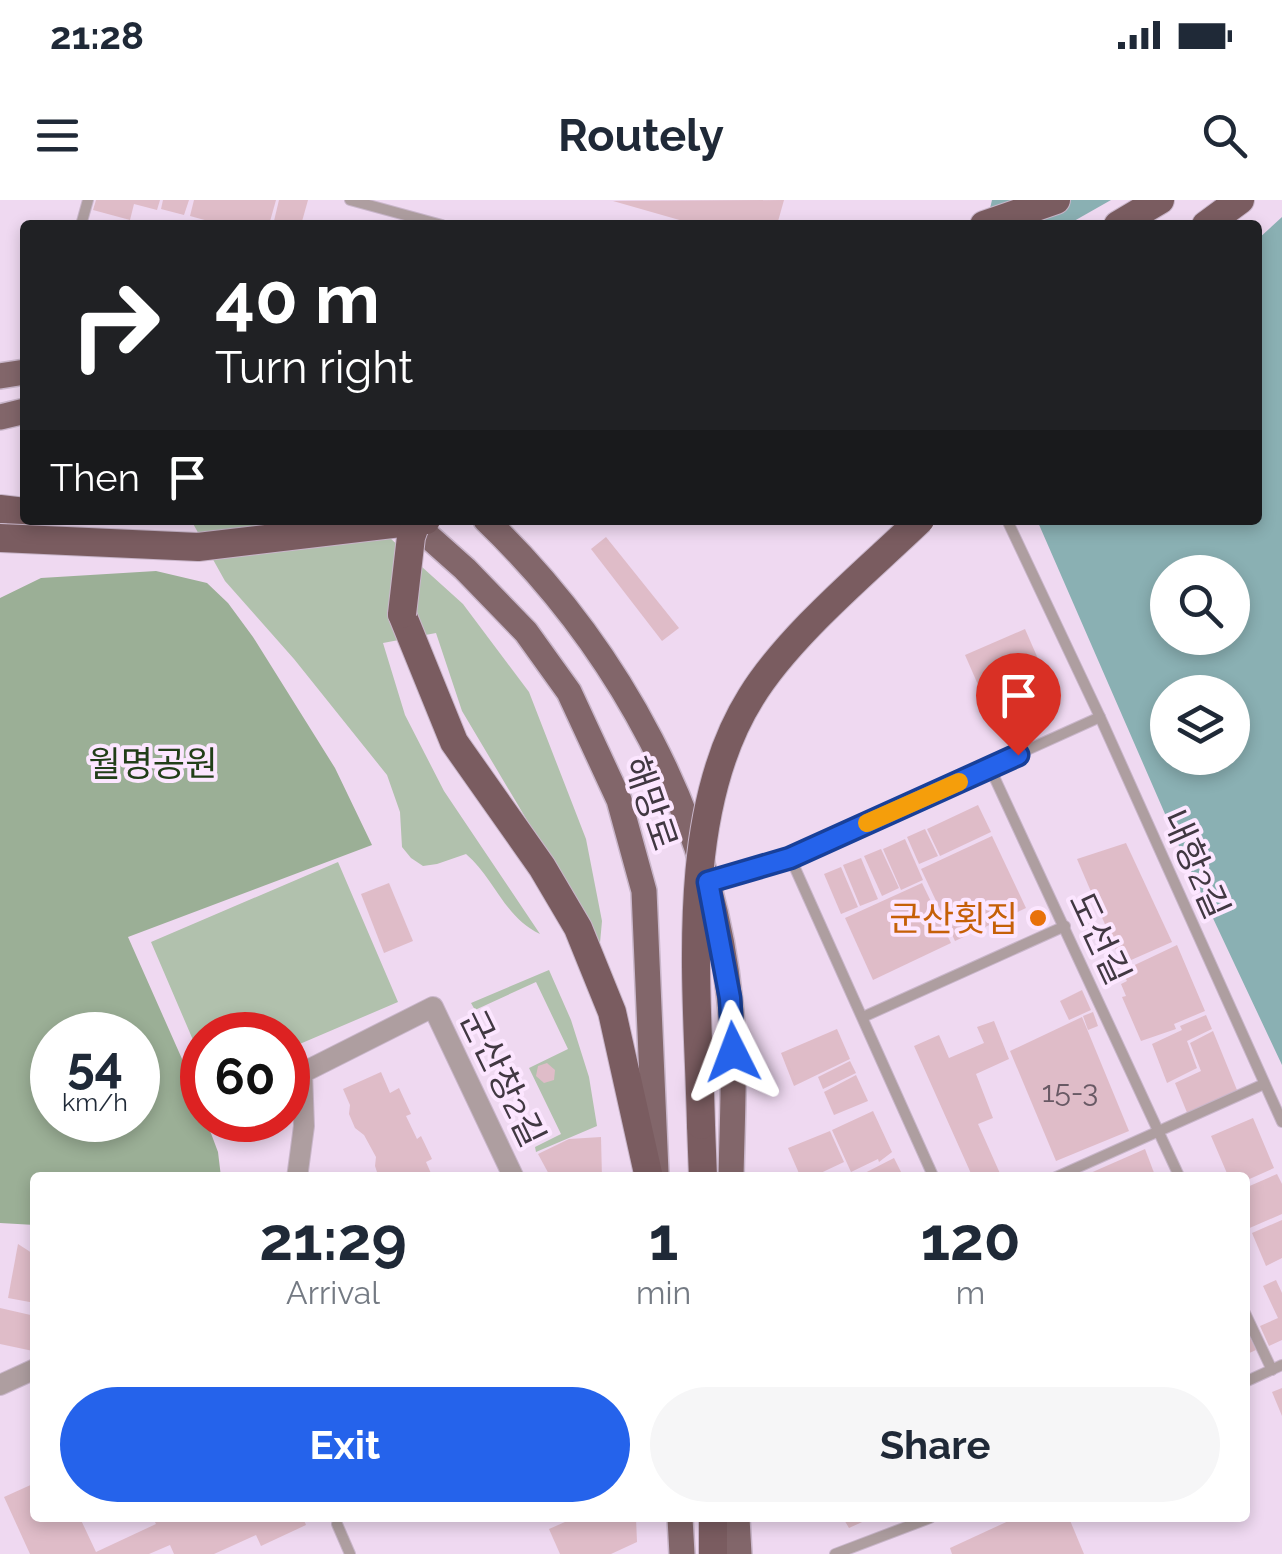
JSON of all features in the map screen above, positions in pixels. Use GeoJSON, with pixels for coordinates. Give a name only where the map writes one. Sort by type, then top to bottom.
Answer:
{"type":"FeatureCollection","features":[{"type":"Feature","properties":{"kind":"highway"},"geometry":{"type":"LineString","coordinates":[[998,220],[1056,200]]}},
{"type":"Feature","properties":{"kind":"highway"},"geometry":{"type":"LineString","coordinates":[[1126,220],[1160,200]]}},
{"type":"Feature","properties":{"kind":"highway"},"geometry":{"type":"LineString","coordinates":[[1213,220],[1240,200]]}},
{"type":"Feature","properties":{"kind":"highway"},"geometry":{"type":"LineString","coordinates":[[1235,220],[1257,200]]}},
{"type":"Feature","properties":{"kind":"highway"},"geometry":{"type":"LineString","coordinates":[[0,538],[65,544],[198,547],[384,525]]}},
{"type":"Feature","properties":{"kind":"highway"},"geometry":{"type":"LineString","coordinates":[[413,525],[402,614],[454,742],[542,867],[578,928],[612,1012],[651,1172]]}},
{"type":"Feature","properties":{"kind":"highway"},"geometry":{"type":"LineString","coordinates":[[703,1172],[700,886],[710,801],[724,756],[751,697],[784,656],[829,606],[915,525]]}},
{"type":"Feature","properties":{"kind":"highway"},"geometry":{"type":"LineString","coordinates":[[713,1522],[713,1554]]}},
{"type":"Feature","properties":{"kind":"main road","name":"해망로"},"geometry":{"type":"LineString","coordinates":[[419,525],[526,632],[569,692],[619,800],[644,892],[652,1172]]}},
{"type":"Feature","properties":{"kind":"main road","name":"해망로"},"geometry":{"type":"LineString","coordinates":[[490,525],[589,640],[630,700],[664,764],[708,882],[730,998],[731,1172]]}},
{"type":"Feature","properties":{"kind":"main road"},"geometry":{"type":"LineString","coordinates":[[680,1522],[682,1554]]}},
{"type":"Feature","properties":{"kind":"main road"},"geometry":{"type":"LineString","coordinates":[[737,1522],[739,1554]]}},
{"type":"Feature","properties":{"kind":"street","name":"군산창2길"},"geometry":{"type":"LineString","coordinates":[[298,1172],[304,1126],[302,1073],[432,1007],[511,1172]]}},
{"type":"Feature","properties":{"kind":"street"},"geometry":{"type":"LineString","coordinates":[[0,1369],[30,1357]]}},
{"type":"Feature","properties":{"kind":"street"},"geometry":{"type":"LineString","coordinates":[[0,1384],[30,1371]]}},
{"type":"Feature","properties":{"kind":"lane"},"geometry":{"type":"LineString","coordinates":[[350,200],[424,220]]}},
{"type":"Feature","properties":{"kind":"lane","name":"내항2길"},"geometry":{"type":"LineString","coordinates":[[1010,525],[1282,1122]]}},
{"type":"Feature","properties":{"kind":"lane"},"geometry":{"type":"LineString","coordinates":[[708,882],[790,858],[1100,717]]}},
{"type":"Feature","properties":{"kind":"lane","name":"도선길"},"geometry":{"type":"LineString","coordinates":[[990,768],[1177,1172]]}},
{"type":"Feature","properties":{"kind":"lane"},"geometry":{"type":"LineString","coordinates":[[790,858],[931,1172]]}},
{"type":"Feature","properties":{"kind":"lane"},"geometry":{"type":"LineString","coordinates":[[863,1017],[1065,926]]}},
{"type":"Feature","properties":{"kind":"lane"},"geometry":{"type":"LineString","coordinates":[[1067,1172],[1264,1084]]}},
{"type":"Feature","properties":{"kind":"lane"},"geometry":{"type":"LineString","coordinates":[[1250,1321],[1277,1367],[1250,1380]]}},
{"type":"Feature","properties":{"kind":"lane"},"geometry":{"type":"LineString","coordinates":[[835,1554],[919,1522]]}},
{"type":"Feature","properties":{"kind":"lane"},"geometry":{"type":"LineString","coordinates":[[336,1524],[350,1554]]}},
{"type":"Feature","properties":{"kind":"shaded area"},"geometry":{"type":"Polygon","coordinates":[[[992,200],[1282,200],[1282,1065],[1179,846],[1039,525],[1262,525],[1262,220],[987,220],[992,200]]]}},
{"type":"Feature","properties":{"kind":"shaded area"},"geometry":{"type":"Polygon","coordinates":[[[194,525],[376,525],[463,604],[529,692],[586,839],[602,921],[600,943],[462,711],[436,633],[383,643],[405,715],[444,791],[540,934],[517,918],[466,854],[423,866],[411,858],[402,847],[400,812],[387,775],[225,581],[194,525]]]}},
{"type":"Feature","properties":{"kind":"shaded area"},"geometry":{"type":"Polygon","coordinates":[[[338,862],[398,1002],[310,1040],[310,1012],[181,1012],[151,942],[338,862]]]}},
{"type":"Feature","properties":{"kind":"shaded area"},"geometry":{"type":"Polygon","coordinates":[[[549,970],[571,1020],[589,1077],[597,1126],[536,1152],[535,1147],[561,1134],[529,1068],[568,1049],[536,982],[475,1010],[471,1003],[549,970]]]}},
{"type":"Feature","properties":{"kind":"green space","name":"월명공원"},"geometry":{"type":"Polygon","coordinates":[[[156,571],[207,583],[228,603],[253,637],[335,768],[372,845],[128,937],[180,1054],[180,1142],[214,1142],[220,1172],[30,1172],[30,1225],[0,1223],[0,598],[41,578],[156,571]]]}},
{"type":"Feature","properties":{"kind":"pier"},"geometry":{"type":"Polygon","coordinates":[[[1111,200],[1282,200],[1282,217],[1262,235],[1262,220],[1076,220],[1111,200]]]}},
{"type":"Feature","properties":{"kind":"building"},"geometry":{"type":"Polygon","coordinates":[[[96,200],[160,200],[157,210],[134,204],[130,220],[93,210],[96,200]]]}},
{"type":"Feature","properties":{"kind":"building"},"geometry":{"type":"Polygon","coordinates":[[[163,200],[189,200],[184,215],[161,209],[163,200]]]}},
{"type":"Feature","properties":{"kind":"building"},"geometry":{"type":"Polygon","coordinates":[[[194,200],[276,200],[270,220],[205,220],[190,216],[194,200]]]}},
{"type":"Feature","properties":{"kind":"building"},"geometry":{"type":"Polygon","coordinates":[[[279,200],[308,200],[302,220],[274,220],[279,200]]]}},
{"type":"Feature","properties":{"kind":"building"},"geometry":{"type":"Polygon","coordinates":[[[784,200],[778,220],[680,220],[613,201],[784,200]]]}},
{"type":"Feature","properties":{"kind":"building"},"geometry":{"type":"Polygon","coordinates":[[[606,537],[679,628],[662,641],[591,549],[606,537]]]}},
{"type":"Feature","properties":{"kind":"building"},"geometry":{"type":"Polygon","coordinates":[[[1025,629],[1049,684],[989,710],[965,655],[1025,629]]]}},
{"type":"Feature","properties":{"kind":"building"},"geometry":{"type":"Polygon","coordinates":[[[978,805],[991,832],[940,856],[927,829],[978,805]]]}},
{"type":"Feature","properties":{"kind":"building"},"geometry":{"type":"Polygon","coordinates":[[[925,829],[938,856],[919,864],[907,837],[925,829]]]}},
{"type":"Feature","properties":{"kind":"building"},"geometry":{"type":"Polygon","coordinates":[[[992,836],[1026,908],[955,941],[921,869],[992,836]]]}},
{"type":"Feature","properties":{"kind":"building"},"geometry":{"type":"Polygon","coordinates":[[[905,839],[923,880],[901,890],[883,849],[905,839]]]}},
{"type":"Feature","properties":{"kind":"building"},"geometry":{"type":"Polygon","coordinates":[[[1126,843],[1172,942],[1122,964],[1077,859],[1126,843]]]}},
{"type":"Feature","properties":{"kind":"building"},"geometry":{"type":"Polygon","coordinates":[[[881,849],[899,888],[882,896],[864,856],[881,849]]]}},
{"type":"Feature","properties":{"kind":"building"},"geometry":{"type":"Polygon","coordinates":[[[861,858],[878,899],[860,906],[843,865],[861,858]]]}},
{"type":"Feature","properties":{"kind":"building"},"geometry":{"type":"Polygon","coordinates":[[[841,867],[858,907],[841,914],[824,874],[841,867]]]}},
{"type":"Feature","properties":{"kind":"building"},"geometry":{"type":"Polygon","coordinates":[[[389,883],[413,941],[384,953],[361,894],[389,883]]]}},
{"type":"Feature","properties":{"kind":"building"},"geometry":{"type":"Polygon","coordinates":[[[922,883],[951,943],[873,980],[845,918],[922,883]]]}},
{"type":"Feature","properties":{"kind":"building"},"geometry":{"type":"Polygon","coordinates":[[[1177,945],[1205,1011],[1174,1024],[1176,1029],[1141,1041],[1122,997],[1126,996],[1121,984],[1127,981],[1122,971],[1177,945]]]}},
{"type":"Feature","properties":{"kind":"building"},"geometry":{"type":"Polygon","coordinates":[[[1082,990],[1091,1010],[1069,1020],[1060,1001],[1082,990]]]}},
{"type":"Feature","properties":{"kind":"building"},"geometry":{"type":"Polygon","coordinates":[[[1093,1012],[1098,1026],[1088,1030],[1083,1016],[1093,1012]]]}},
{"type":"Feature","properties":{"kind":"building"},"geometry":{"type":"Polygon","coordinates":[[[1206,1015],[1212,1029],[1187,1041],[1197,1068],[1167,1083],[1152,1044],[1206,1015]]]}},
{"type":"Feature","properties":{"kind":"building"},"geometry":{"type":"Polygon","coordinates":[[[1082,1017],[1129,1131],[1056,1161],[1010,1051],[1082,1017]]]}},
{"type":"Feature","properties":{"kind":"building"},"geometry":{"type":"Polygon","coordinates":[[[994,1021],[1009,1059],[976,1074],[993,1118],[978,1124],[999,1172],[970,1172],[914,1046],[939,1035],[949,1058],[984,1043],[977,1027],[994,1021]]]}},
{"type":"Feature","properties":{"kind":"building"},"geometry":{"type":"Polygon","coordinates":[[[837,1029],[850,1059],[794,1086],[781,1053],[837,1029]]]}},
{"type":"Feature","properties":{"kind":"building"},"geometry":{"type":"Polygon","coordinates":[[[1213,1031],[1239,1095],[1188,1115],[1175,1083],[1201,1071],[1190,1043],[1213,1031]]]}},
{"type":"Feature","properties":{"kind":"building"},"geometry":{"type":"Polygon","coordinates":[[[850,1061],[856,1073],[823,1089],[818,1077],[850,1061]]]}},
{"type":"Feature","properties":{"kind":"building"},"geometry":{"type":"Polygon","coordinates":[[[547,1063],[555,1070],[554,1080],[544,1083],[536,1076],[538,1066],[547,1063]]]}},
{"type":"Feature","properties":{"kind":"building"},"geometry":{"type":"Polygon","coordinates":[[[381,1072],[390,1093],[399,1088],[411,1114],[406,1116],[432,1159],[426,1162],[430,1172],[377,1172],[376,1157],[364,1135],[355,1128],[343,1089],[381,1072]]]}},
{"type":"Feature","properties":{"kind":"building"},"geometry":{"type":"Polygon","coordinates":[[[856,1075],[868,1101],[834,1115],[824,1092],[856,1075]]]}},
{"type":"Feature","properties":{"kind":"building"},"geometry":{"type":"Polygon","coordinates":[[[873,1111],[892,1152],[879,1162],[878,1159],[851,1172],[832,1130],[873,1111]]]}},
{"type":"Feature","properties":{"kind":"building"},"geometry":{"type":"Polygon","coordinates":[[[1253,1118],[1274,1168],[1250,1179],[1250,1172],[1226,1172],[1211,1136],[1253,1118]]]}},
{"type":"Feature","properties":{"kind":"building"},"geometry":{"type":"Polygon","coordinates":[[[830,1131],[844,1162],[823,1172],[798,1172],[788,1148],[830,1131]]]}},
{"type":"Feature","properties":{"kind":"building"},"geometry":{"type":"Polygon","coordinates":[[[601,1137],[602,1172],[548,1172],[538,1154],[569,1139],[601,1137]]]}},
{"type":"Feature","properties":{"kind":"building"},"geometry":{"type":"Polygon","coordinates":[[[1145,1149],[1154,1172],[1093,1172],[1145,1149]]]}},
{"type":"Feature","properties":{"kind":"building"},"geometry":{"type":"Polygon","coordinates":[[[894,1158],[901,1172],[867,1172],[894,1158]]]}},
{"type":"Feature","properties":{"kind":"building"},"geometry":{"type":"Polygon","coordinates":[[[1277,1174],[1282,1184],[1282,1214],[1250,1228],[1250,1186],[1277,1174]]]}},
{"type":"Feature","properties":{"kind":"building"},"geometry":{"type":"Polygon","coordinates":[[[1282,1220],[1282,1258],[1266,1266],[1252,1233],[1282,1220]]]}},
{"type":"Feature","properties":{"kind":"building"},"geometry":{"type":"Polygon","coordinates":[[[18,1244],[30,1252],[30,1302],[8,1298],[18,1244]]]}},
{"type":"Feature","properties":{"kind":"building"},"geometry":{"type":"Polygon","coordinates":[[[1276,1280],[1282,1293],[1282,1340],[1269,1346],[1260,1326],[1278,1318],[1263,1286],[1276,1280]]]}},
{"type":"Feature","properties":{"kind":"building"},"geometry":{"type":"Polygon","coordinates":[[[0,1308],[30,1315],[30,1350],[0,1344],[0,1308]]]}},
{"type":"Feature","properties":{"kind":"building"},"geometry":{"type":"Polygon","coordinates":[[[1282,1388],[1282,1416],[1272,1392],[1282,1388]]]}},
{"type":"Feature","properties":{"kind":"building"},"geometry":{"type":"Polygon","coordinates":[[[30,1485],[30,1522],[82,1522],[96,1552],[155,1522],[306,1525],[261,1546],[256,1535],[214,1554],[174,1554],[170,1545],[149,1554],[30,1554],[4,1497],[30,1485]]]}},
{"type":"Feature","properties":{"kind":"building"},"geometry":{"type":"Polygon","coordinates":[[[565,1522],[636,1522],[637,1542],[611,1554],[560,1554],[549,1529],[565,1522]]]}},
{"type":"Feature","properties":{"kind":"building"},"geometry":{"type":"Polygon","coordinates":[[[1006,1522],[1071,1522],[1084,1554],[952,1554],[950,1548],[1006,1522]]]}},
{"type":"Feature","properties":{"kind":"slow traffic"},"geometry":{"type":"LineString","coordinates":[[867,823],[959,782]]}},
{"type":"Feature","properties":{"kind":"place","name":"군산횟집"},"geometry":{"type":"Point","coordinates":[1038,918]}},
{"type":"Feature","properties":{"kind":"route"},"geometry":{"type":"LineString","coordinates":[[733,1052],[730,998],[708,882],[790,858],[1018,755]]}}]}
